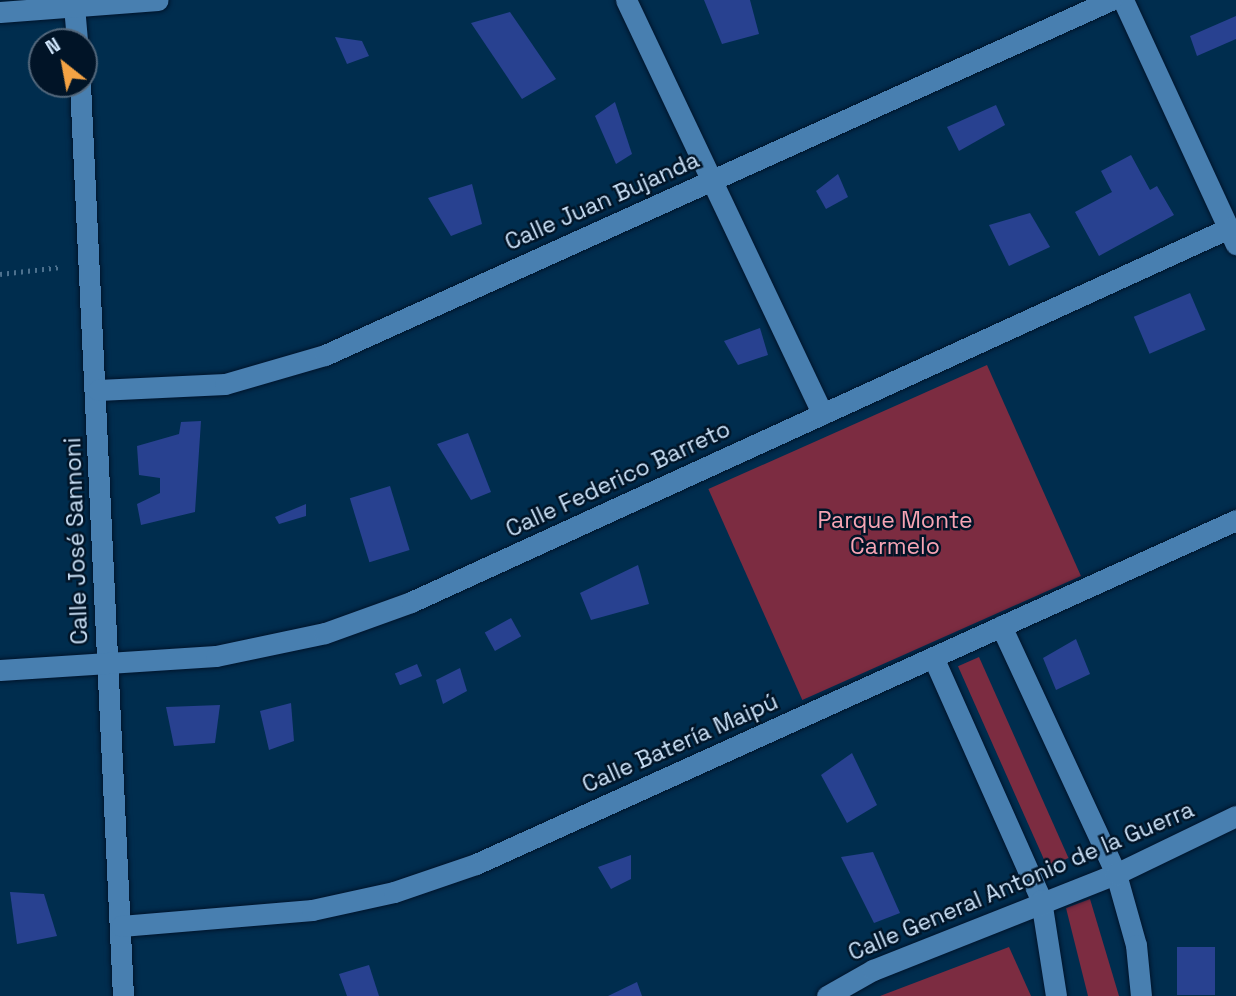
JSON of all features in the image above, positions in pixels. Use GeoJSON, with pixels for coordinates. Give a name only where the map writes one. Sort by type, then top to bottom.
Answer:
{"type":"FeatureCollection","features":[{"type":"Feature","properties":{"kind":"street"},"geometry":{"type":"LineString","coordinates":[[0,12],[158,0]]}},
{"type":"Feature","properties":{"kind":"street"},"geometry":{"type":"LineString","coordinates":[[626,0],[823,414]]}},
{"type":"Feature","properties":{"kind":"street","name":"Calle Juan Bujanda"},"geometry":{"type":"LineString","coordinates":[[98,390],[225,384],[290,368],[1111,0]]}},
{"type":"Feature","properties":{"kind":"street"},"geometry":{"type":"LineString","coordinates":[[1124,0],[1233,236]]}},
{"type":"Feature","properties":{"kind":"street"},"geometry":{"type":"LineString","coordinates":[[74,6],[76,28]]}},
{"type":"Feature","properties":{"kind":"street","name":"Calle José Sannoni"},"geometry":{"type":"LineString","coordinates":[[81,98],[92,255],[106,666],[123,996]]}},
{"type":"Feature","properties":{"kind":"street","name":"Calle Federico Barreto"},"geometry":{"type":"LineString","coordinates":[[0,670],[106,666],[216,656],[325,633],[411,602],[823,414],[1233,236]]}},
{"type":"Feature","properties":{"kind":"street","name":"Calle Batería Maipú"},"geometry":{"type":"LineString","coordinates":[[121,926],[312,910],[394,892],[476,864],[1236,520]]}},
{"type":"Feature","properties":{"kind":"street"},"geometry":{"type":"LineString","coordinates":[[1002,626],[1116,874],[1136,945],[1142,996]]}},
{"type":"Feature","properties":{"kind":"street"},"geometry":{"type":"LineString","coordinates":[[933,657],[1041,900],[1056,996]]}},
{"type":"Feature","properties":{"kind":"street","name":"Calle General Antonio de la Guerra"},"geometry":{"type":"LineString","coordinates":[[827,996],[873,970],[1041,900],[1116,874],[1236,816]]}},
{"type":"Feature","properties":{"kind":"path"},"geometry":{"type":"LineString","coordinates":[[0,274],[51,270],[92,255]]}},
{"type":"Feature","properties":{"kind":"green space","name":"Parque Monte Carmelo"},"geometry":{"type":"Polygon","coordinates":[[[987,365],[1081,576],[802,700],[708,489],[987,365]]]}},
{"type":"Feature","properties":{"kind":"green space"},"geometry":{"type":"Polygon","coordinates":[[[979,657],[1068,858],[1047,867],[958,666],[979,657]]]}},
{"type":"Feature","properties":{"kind":"green space"},"geometry":{"type":"Polygon","coordinates":[[[1090,899],[1119,996],[1088,996],[1066,908],[1090,899]]]}},
{"type":"Feature","properties":{"kind":"green space"},"geometry":{"type":"Polygon","coordinates":[[[1009,947],[1031,996],[880,996],[1009,947]]]}},
{"type":"Feature","properties":{"kind":"building"},"geometry":{"type":"Polygon","coordinates":[[[704,0],[750,0],[759,34],[722,44],[704,0]]]}},
{"type":"Feature","properties":{"kind":"building"},"geometry":{"type":"Polygon","coordinates":[[[510,12],[556,79],[522,99],[471,23],[510,12]]]}},
{"type":"Feature","properties":{"kind":"building"},"geometry":{"type":"Polygon","coordinates":[[[1236,16],[1236,39],[1197,56],[1190,36],[1236,16]]]}},
{"type":"Feature","properties":{"kind":"building"},"geometry":{"type":"Polygon","coordinates":[[[335,37],[362,41],[369,56],[347,64],[335,37]]]}},
{"type":"Feature","properties":{"kind":"building"},"geometry":{"type":"Polygon","coordinates":[[[615,102],[632,154],[616,164],[595,116],[615,102]]]}},
{"type":"Feature","properties":{"kind":"building"},"geometry":{"type":"Polygon","coordinates":[[[996,105],[1005,125],[959,151],[947,127],[996,105]]]}},
{"type":"Feature","properties":{"kind":"building"},"geometry":{"type":"Polygon","coordinates":[[[1131,155],[1150,190],[1157,186],[1174,215],[1099,256],[1075,212],[1112,192],[1101,171],[1131,155]]]}},
{"type":"Feature","properties":{"kind":"building"},"geometry":{"type":"Polygon","coordinates":[[[838,174],[848,197],[826,209],[816,191],[838,174]]]}},
{"type":"Feature","properties":{"kind":"building"},"geometry":{"type":"Polygon","coordinates":[[[472,184],[482,224],[451,236],[428,198],[472,184]]]}},
{"type":"Feature","properties":{"kind":"building"},"geometry":{"type":"Polygon","coordinates":[[[1030,213],[1050,247],[1009,266],[989,225],[1030,213]]]}},
{"type":"Feature","properties":{"kind":"building"},"geometry":{"type":"Polygon","coordinates":[[[1190,293],[1206,330],[1149,354],[1134,317],[1190,293]]]}},
{"type":"Feature","properties":{"kind":"building"},"geometry":{"type":"Polygon","coordinates":[[[760,328],[768,355],[738,365],[724,341],[760,328]]]}},
{"type":"Feature","properties":{"kind":"building"},"geometry":{"type":"Polygon","coordinates":[[[201,421],[195,512],[141,525],[137,504],[160,493],[160,478],[139,475],[137,446],[179,434],[181,422],[201,421]]]}},
{"type":"Feature","properties":{"kind":"building"},"geometry":{"type":"Polygon","coordinates":[[[468,433],[491,492],[471,500],[437,444],[468,433]]]}},
{"type":"Feature","properties":{"kind":"building"},"geometry":{"type":"Polygon","coordinates":[[[390,486],[410,550],[369,562],[350,498],[390,486]]]}},
{"type":"Feature","properties":{"kind":"building"},"geometry":{"type":"Polygon","coordinates":[[[306,504],[306,516],[279,524],[275,517],[306,504]]]}},
{"type":"Feature","properties":{"kind":"building"},"geometry":{"type":"Polygon","coordinates":[[[638,565],[649,604],[591,620],[580,593],[638,565]]]}},
{"type":"Feature","properties":{"kind":"building"},"geometry":{"type":"Polygon","coordinates":[[[511,618],[521,636],[495,651],[485,633],[511,618]]]}},
{"type":"Feature","properties":{"kind":"building"},"geometry":{"type":"Polygon","coordinates":[[[1076,639],[1090,674],[1056,690],[1043,658],[1076,639]]]}},
{"type":"Feature","properties":{"kind":"building"},"geometry":{"type":"Polygon","coordinates":[[[417,664],[422,676],[400,685],[395,673],[417,664]]]}},
{"type":"Feature","properties":{"kind":"building"},"geometry":{"type":"Polygon","coordinates":[[[460,668],[467,691],[443,704],[436,680],[460,668]]]}},
{"type":"Feature","properties":{"kind":"building"},"geometry":{"type":"Polygon","coordinates":[[[291,703],[294,741],[269,750],[260,711],[291,703]]]}},
{"type":"Feature","properties":{"kind":"building"},"geometry":{"type":"Polygon","coordinates":[[[220,705],[215,743],[174,746],[166,707],[220,705]]]}},
{"type":"Feature","properties":{"kind":"building"},"geometry":{"type":"Polygon","coordinates":[[[852,753],[877,805],[847,823],[821,775],[852,753]]]}},
{"type":"Feature","properties":{"kind":"building"},"geometry":{"type":"Polygon","coordinates":[[[873,852],[900,913],[874,923],[841,857],[873,852]]]}},
{"type":"Feature","properties":{"kind":"building"},"geometry":{"type":"Polygon","coordinates":[[[631,855],[631,879],[611,889],[598,867],[631,855]]]}},
{"type":"Feature","properties":{"kind":"building"},"geometry":{"type":"Polygon","coordinates":[[[10,892],[44,894],[57,936],[17,944],[10,892]]]}},
{"type":"Feature","properties":{"kind":"building"},"geometry":{"type":"Polygon","coordinates":[[[1177,947],[1215,947],[1215,995],[1177,995],[1177,947]]]}},
{"type":"Feature","properties":{"kind":"building"},"geometry":{"type":"Polygon","coordinates":[[[369,965],[379,996],[347,996],[339,974],[369,965]]]}},
{"type":"Feature","properties":{"kind":"building"},"geometry":{"type":"Polygon","coordinates":[[[637,982],[642,996],[608,996],[637,982]]]}}]}
